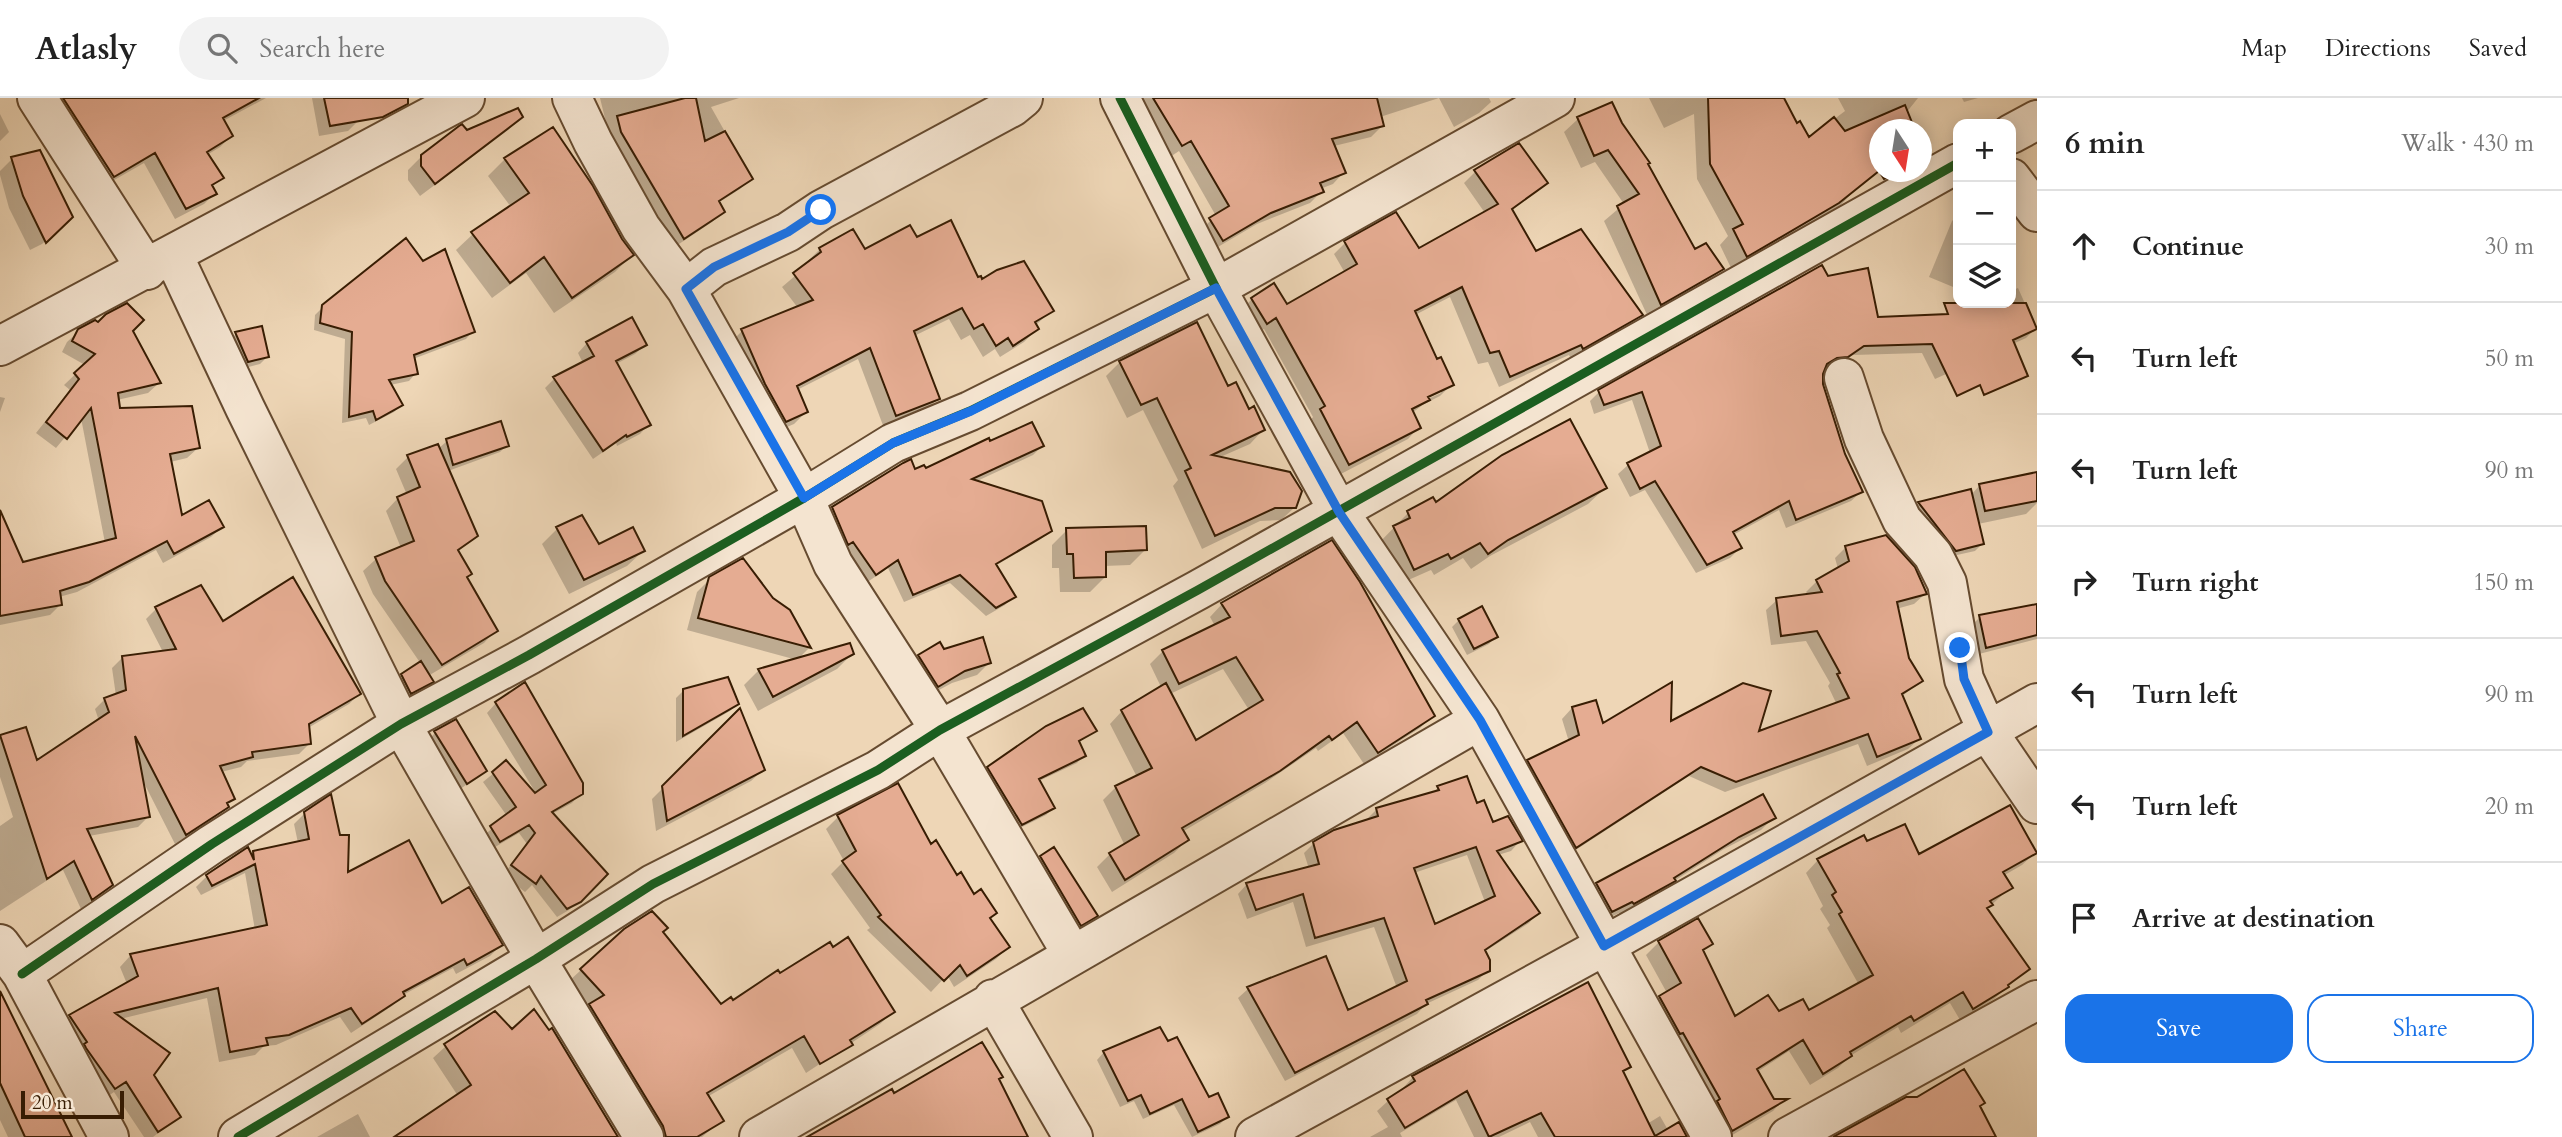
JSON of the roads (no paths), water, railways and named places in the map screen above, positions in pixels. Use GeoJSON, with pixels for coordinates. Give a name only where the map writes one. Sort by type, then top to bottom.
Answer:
{"type":"FeatureCollection","features":[{"type":"Feature","properties":{"kind":"street"},"geometry":{"type":"LineString","coordinates":[[37,98],[151,257],[245,408],[401,724],[536,959],[644,1137]]}},
{"type":"Feature","properties":{"kind":"street"},"geometry":{"type":"LineString","coordinates":[[0,346],[151,257],[465,98]]}},
{"type":"Feature","properties":{"kind":"street"},"geometry":{"type":"LineString","coordinates":[[572,98],[641,228],[686,289],[804,498],[833,564],[940,730],[1072,954]]}},
{"type":"Feature","properties":{"kind":"street"},"geometry":{"type":"LineString","coordinates":[[686,289],[714,267],[788,232],[821,210],[990,119],[1023,98]]}},
{"type":"Feature","properties":{"kind":"street"},"geometry":{"type":"LineString","coordinates":[[1121,98],[1216,288],[1339,512],[1480,720],[1712,1137]]}},
{"type":"Feature","properties":{"kind":"street"},"geometry":{"type":"LineString","coordinates":[[22,974],[212,844],[401,724],[529,655],[804,498],[893,443],[971,411],[1216,288],[1555,98]]}},
{"type":"Feature","properties":{"kind":"street"},"geometry":{"type":"LineString","coordinates":[[2016,131],[2037,120]]}},
{"type":"Feature","properties":{"kind":"street"},"geometry":{"type":"LineString","coordinates":[[238,1137],[536,959],[653,884],[878,770],[940,730],[1339,512],[1953,166]]}},
{"type":"Feature","properties":{"kind":"street"},"geometry":{"type":"LineString","coordinates":[[2014,182],[2037,212]]}},
{"type":"Feature","properties":{"kind":"street"},"geometry":{"type":"LineString","coordinates":[[56,284],[66,290],[80,287],[151,257]]}},
{"type":"Feature","properties":{"kind":"street"},"geometry":{"type":"LineString","coordinates":[[1844,378],[1864,439],[1902,520],[1933,555],[1947,583],[1964,679],[1988,732],[2037,804]]}},
{"type":"Feature","properties":{"kind":"street"},"geometry":{"type":"LineString","coordinates":[[1255,1137],[1604,946],[2037,703]]}},
{"type":"Feature","properties":{"kind":"street"},"geometry":{"type":"LineString","coordinates":[[759,1137],[993,999],[1480,720]]}},
{"type":"Feature","properties":{"kind":"street"},"geometry":{"type":"LineString","coordinates":[[0,944],[22,974],[109,1137]]}},
{"type":"Feature","properties":{"kind":"street"},"geometry":{"type":"LineString","coordinates":[[993,999],[1073,1137]]}},
{"type":"Feature","properties":{"kind":"street"},"geometry":{"type":"LineString","coordinates":[[1788,1137],[2037,1000]]}}]}
